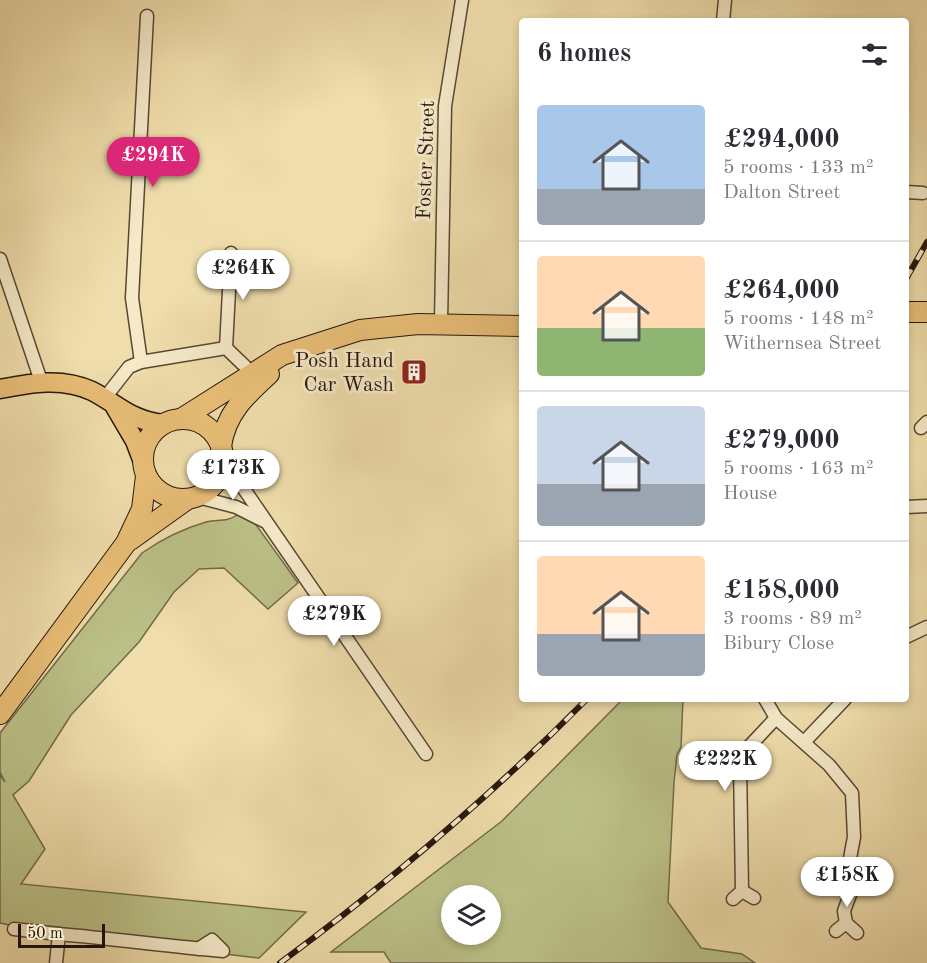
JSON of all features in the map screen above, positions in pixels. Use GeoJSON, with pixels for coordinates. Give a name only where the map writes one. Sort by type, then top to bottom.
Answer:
{"type":"FeatureCollection","features":[{"type":"Feature","properties":{"kind":"highway"},"geometry":{"type":"LineString","coordinates":[[909,312],[927,312]]}},
{"type":"Feature","properties":{"kind":"highway"},"geometry":{"type":"LineString","coordinates":[[0,714],[126,543],[142,509],[147,440],[172,421],[282,355],[360,330],[441,323],[519,326]]}},
{"type":"Feature","properties":{"kind":"highway"},"geometry":{"type":"LineString","coordinates":[[126,543],[216,482],[230,415],[242,399],[275,369],[314,345]]}},
{"type":"Feature","properties":{"kind":"highway"},"geometry":{"type":"LineString","coordinates":[[172,421],[206,426],[222,453]]}},
{"type":"Feature","properties":{"kind":"highway"},"geometry":{"type":"LineString","coordinates":[[144,469],[163,494],[192,498]]}},
{"type":"Feature","properties":{"kind":"main road"},"geometry":{"type":"LineString","coordinates":[[0,389],[41,381],[69,383],[144,422],[172,421]]}},
{"type":"Feature","properties":{"kind":"main road"},"geometry":{"type":"LineString","coordinates":[[109,403],[135,441],[144,469]]}},
{"type":"Feature","properties":{"kind":"street","name":"Foster Street"},"geometry":{"type":"LineString","coordinates":[[441,323],[445,106],[462,0]]}},
{"type":"Feature","properties":{"kind":"street"},"geometry":{"type":"LineString","coordinates":[[723,18],[725,0]]}},
{"type":"Feature","properties":{"kind":"street"},"geometry":{"type":"LineString","coordinates":[[141,362],[132,298],[147,16]]}},
{"type":"Feature","properties":{"kind":"street"},"geometry":{"type":"LineString","coordinates":[[909,192],[923,193]]}},
{"type":"Feature","properties":{"kind":"street"},"geometry":{"type":"LineString","coordinates":[[231,253],[226,348],[252,373]]}},
{"type":"Feature","properties":{"kind":"street"},"geometry":{"type":"LineString","coordinates":[[0,259],[41,381]]}},
{"type":"Feature","properties":{"kind":"street"},"geometry":{"type":"LineString","coordinates":[[109,403],[129,367],[141,362],[226,348]]}},
{"type":"Feature","properties":{"kind":"street"},"geometry":{"type":"LineString","coordinates":[[222,453],[426,754]]}},
{"type":"Feature","properties":{"kind":"street"},"geometry":{"type":"LineString","coordinates":[[192,498],[236,507],[268,523]]}},
{"type":"Feature","properties":{"kind":"street"},"geometry":{"type":"LineString","coordinates":[[909,507],[927,506]]}},
{"type":"Feature","properties":{"kind":"street"},"geometry":{"type":"LineString","coordinates":[[909,636],[927,627]]}},
{"type":"Feature","properties":{"kind":"street"},"geometry":{"type":"LineString","coordinates":[[767,702],[776,718],[848,784],[852,793],[854,837],[848,869],[851,892],[844,911],[846,923],[857,933]]}},
{"type":"Feature","properties":{"kind":"street"},"geometry":{"type":"LineString","coordinates":[[804,742],[842,702]]}},
{"type":"Feature","properties":{"kind":"street"},"geometry":{"type":"LineString","coordinates":[[754,898],[737,895],[740,763],[743,753],[776,718]]}},
{"type":"Feature","properties":{"kind":"street"},"geometry":{"type":"LineString","coordinates":[[836,932],[846,923]]}},
{"type":"Feature","properties":{"kind":"street"},"geometry":{"type":"LineString","coordinates":[[14,929],[198,949]]}},
{"type":"Feature","properties":{"kind":"street"},"geometry":{"type":"LineString","coordinates":[[56,963],[59,933]]}},
{"type":"Feature","properties":{"kind":"green space"},"geometry":{"type":"Polygon","coordinates":[[[237,515],[254,522],[298,583],[268,609],[224,568],[199,569],[174,592],[139,642],[71,715],[29,781],[13,795],[45,849],[21,884],[306,912],[259,958],[41,932],[0,923],[0,775],[5,782],[0,772],[0,733],[142,553],[189,528],[237,515]]]}},
{"type":"Feature","properties":{"kind":"green space"},"geometry":{"type":"Polygon","coordinates":[[[620,702],[683,702],[681,747],[677,755],[674,782],[668,902],[701,948],[742,954],[755,963],[391,963],[384,952],[331,952],[502,821],[620,702]]]}},
{"type":"Feature","properties":{"kind":"railway"},"geometry":{"type":"LineString","coordinates":[[909,274],[927,242]]}},
{"type":"Feature","properties":{"kind":"railway"},"geometry":{"type":"LineString","coordinates":[[280,963],[400,870],[477,804],[584,702]]}},
{"type":"Feature","properties":{"kind":"place","name":"Posh Hand Car Wash"},"geometry":{"type":"Point","coordinates":[414,372]}}]}
